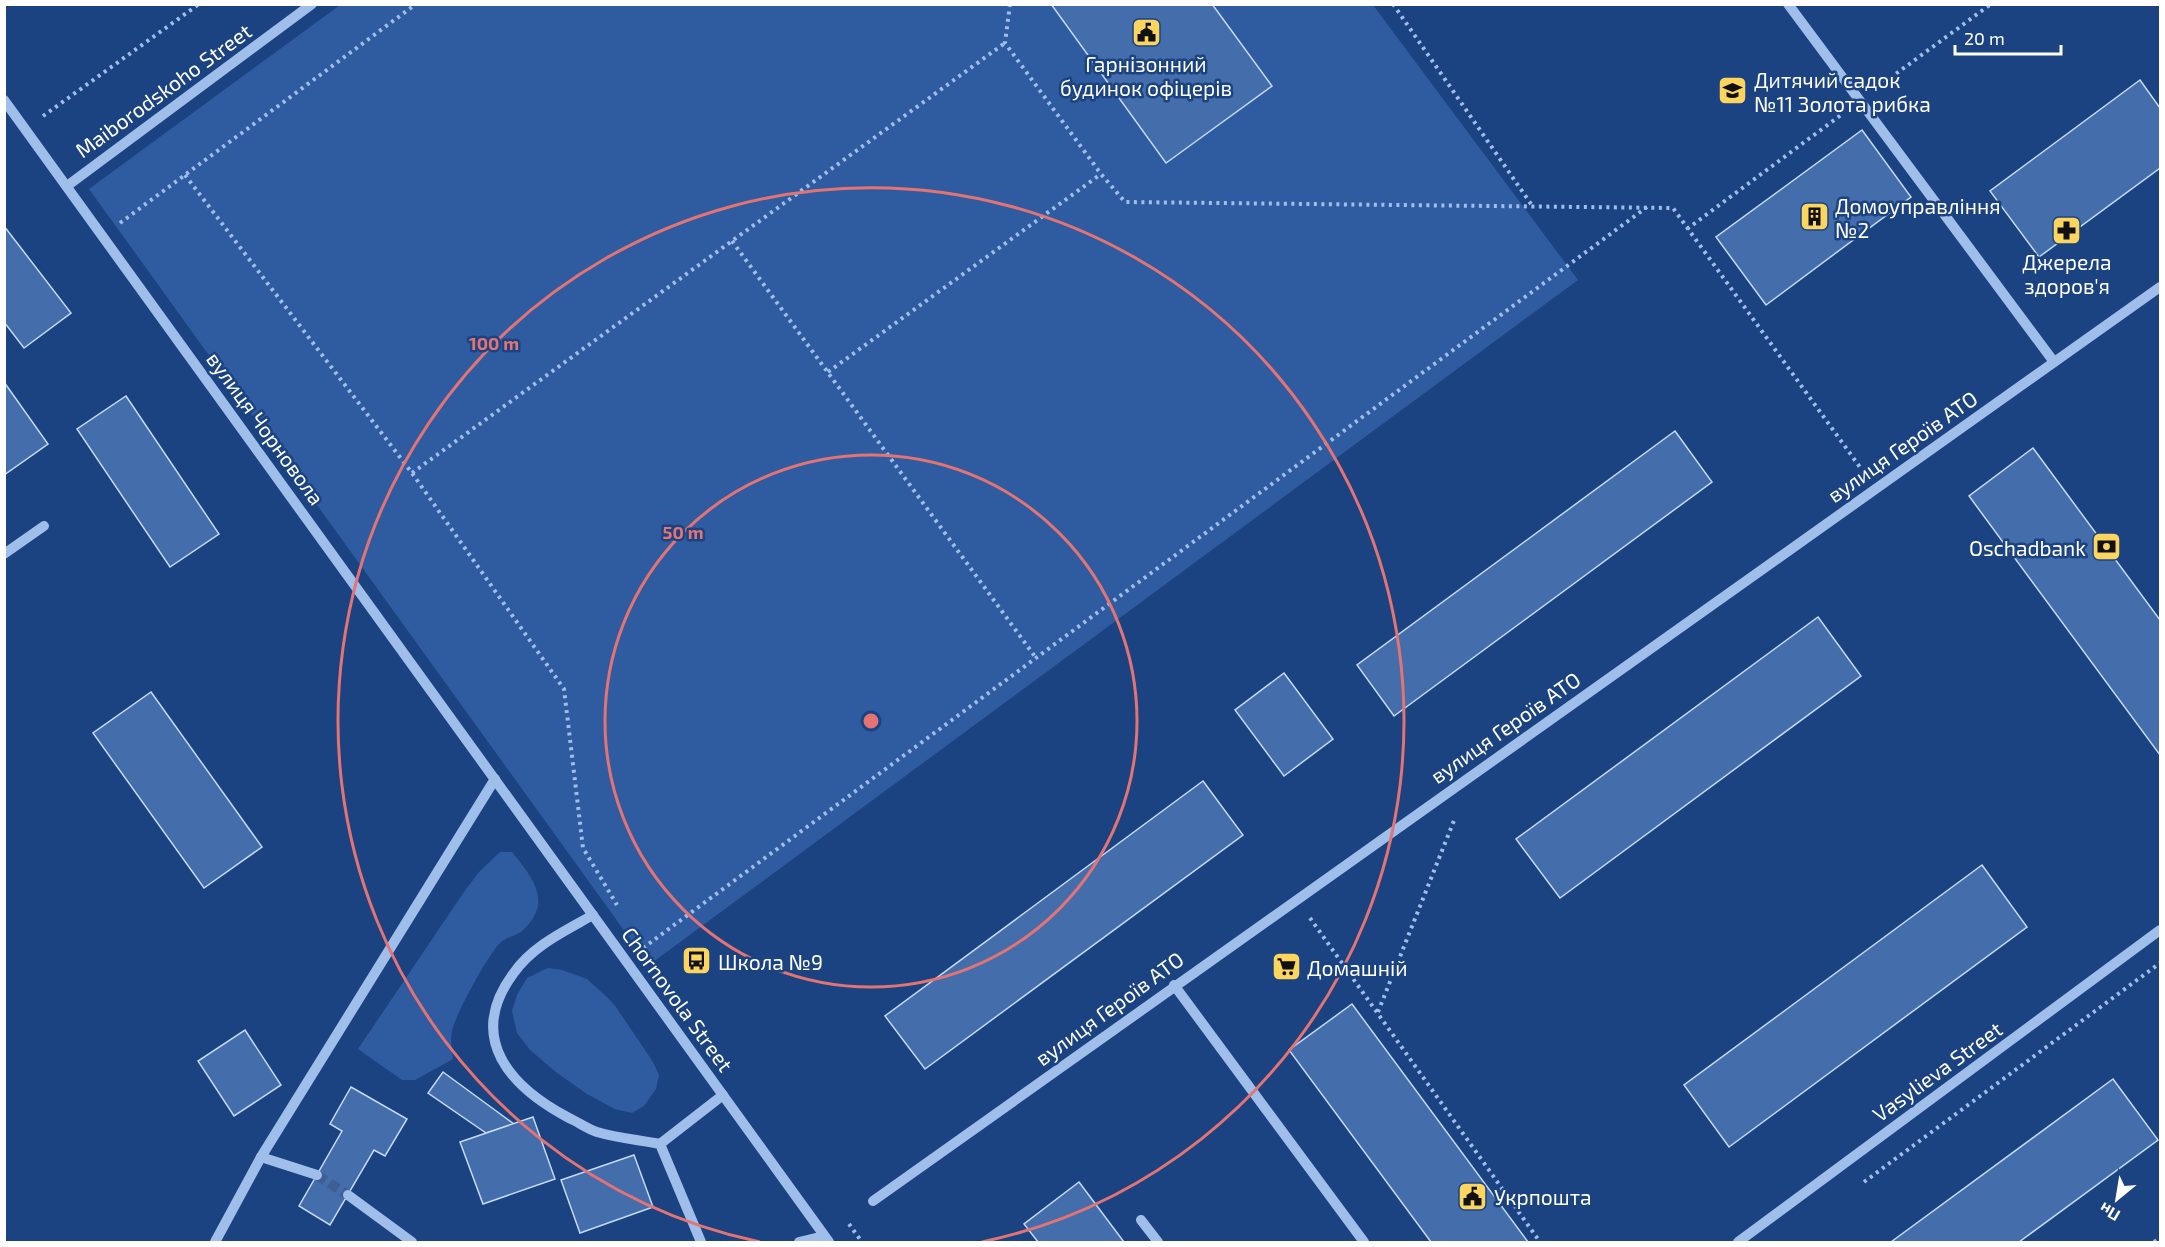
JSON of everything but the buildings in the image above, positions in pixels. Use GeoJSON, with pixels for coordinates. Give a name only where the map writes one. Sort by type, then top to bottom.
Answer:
{"type":"FeatureCollection","features":[{"type":"Feature","properties":{"kind":"street","name":"Maiborodskoho Street"},"geometry":{"type":"LineString","coordinates":[[66,186],[312,4]]}},
{"type":"Feature","properties":{"kind":"street"},"geometry":{"type":"LineString","coordinates":[[1788,4],[2054,362]]}},
{"type":"Feature","properties":{"kind":"street","name":"вулиця Чорновола"},"geometry":{"type":"LineString","coordinates":[[4,100],[495,779]]}},
{"type":"Feature","properties":{"kind":"street","name":"вулиця Героїв АТО"},"geometry":{"type":"LineString","coordinates":[[873,1200],[2160,287]]}},
{"type":"Feature","properties":{"kind":"street"},"geometry":{"type":"LineString","coordinates":[[4,554],[44,526]]}},
{"type":"Feature","properties":{"kind":"street"},"geometry":{"type":"LineString","coordinates":[[215,1242],[261,1157],[495,779]]}},
{"type":"Feature","properties":{"kind":"street","name":"Chornovola Street"},"geometry":{"type":"LineString","coordinates":[[495,779],[827,1239]]}},
{"type":"Feature","properties":{"kind":"street"},"geometry":{"type":"LineString","coordinates":[[593,915],[541,945],[513,973],[497,1004],[493,1029],[499,1058],[520,1085],[553,1109],[597,1132],[660,1144],[723,1095]]}},
{"type":"Feature","properties":{"kind":"street","name":"Vasylieva Street"},"geometry":{"type":"LineString","coordinates":[[1738,1242],[2160,930]]}},
{"type":"Feature","properties":{"kind":"street"},"geometry":{"type":"LineString","coordinates":[[1174,985],[1364,1242]]}},
{"type":"Feature","properties":{"kind":"street"},"geometry":{"type":"LineString","coordinates":[[660,1144],[701,1242]]}},
{"type":"Feature","properties":{"kind":"street"},"geometry":{"type":"LineString","coordinates":[[261,1157],[317,1175]]}},
{"type":"Feature","properties":{"kind":"street"},"geometry":{"type":"LineString","coordinates":[[348,1195],[412,1242]]}},
{"type":"Feature","properties":{"kind":"street"},"geometry":{"type":"LineString","coordinates":[[1142,1220],[1158,1242]]}},
{"type":"Feature","properties":{"kind":"street"},"geometry":{"type":"LineString","coordinates":[[799,1242],[827,1239]]}},
{"type":"Feature","properties":{"kind":"path"},"geometry":{"type":"LineString","coordinates":[[25,128],[199,4]]}},
{"type":"Feature","properties":{"kind":"path"},"geometry":{"type":"LineString","coordinates":[[103,236],[416,4]]}},
{"type":"Feature","properties":{"kind":"path"},"geometry":{"type":"LineString","coordinates":[[1010,4],[1005,43],[1101,174],[1125,202],[1673,208],[1875,489]]}},
{"type":"Feature","properties":{"kind":"path"},"geometry":{"type":"LineString","coordinates":[[1394,4],[1531,205]]}},
{"type":"Feature","properties":{"kind":"path"},"geometry":{"type":"LineString","coordinates":[[412,473],[1005,43]]}},
{"type":"Feature","properties":{"kind":"path"},"geometry":{"type":"LineString","coordinates":[[828,372],[1101,174]]}},
{"type":"Feature","properties":{"kind":"path"},"geometry":{"type":"LineString","coordinates":[[185,175],[412,473],[564,689],[583,848],[619,908]]}},
{"type":"Feature","properties":{"kind":"path"},"geometry":{"type":"LineString","coordinates":[[643,948],[1647,207]]}},
{"type":"Feature","properties":{"kind":"path"},"geometry":{"type":"LineString","coordinates":[[732,241],[1036,658]]}},
{"type":"Feature","properties":{"kind":"path"},"geometry":{"type":"LineString","coordinates":[[1377,1012],[1455,818]]}},
{"type":"Feature","properties":{"kind":"path"},"geometry":{"type":"LineString","coordinates":[[1297,899],[1540,1242]]}},
{"type":"Feature","properties":{"kind":"path"},"geometry":{"type":"LineString","coordinates":[[637,938],[650,957]]}},
{"type":"Feature","properties":{"kind":"path"},"geometry":{"type":"LineString","coordinates":[[1857,1187],[2160,963]]}},
{"type":"Feature","properties":{"kind":"path"},"geometry":{"type":"LineString","coordinates":[[846,1220],[862,1242]]}},
{"type":"Feature","properties":{"kind":"path"},"geometry":{"type":"LineString","coordinates":[[2154,1242],[2160,1238]]}},
{"type":"Feature","properties":{"kind":"shaded area"},"geometry":{"type":"Polygon","coordinates":[[[340,5],[1373,5],[1578,280],[649,965],[89,189],[340,5]]]}},
{"type":"Feature","properties":{"kind":"shaded area"},"geometry":{"type":"Polygon","coordinates":[[[500,852],[512,852],[533,881],[537,891],[537,911],[522,931],[501,942],[473,985],[454,1023],[451,1042],[453,1059],[415,1080],[402,1080],[358,1049],[464,892],[479,872],[500,852]]]}},
{"type":"Feature","properties":{"kind":"shaded area"},"geometry":{"type":"Polygon","coordinates":[[[548,968],[562,970],[587,979],[616,1007],[653,1062],[659,1075],[656,1089],[644,1106],[632,1113],[615,1109],[587,1094],[530,1050],[517,1033],[512,1011],[517,995],[527,978],[548,968]]]}},
{"type":"Feature","properties":{"kind":"tunnel"},"geometry":{"type":"LineString","coordinates":[[317,1175],[348,1195]]}},
{"type":"Feature","properties":{"kind":"place","name":"Гарнізонний будинок офіцерів"},"geometry":{"type":"Point","coordinates":[1146,32]}},
{"type":"Feature","properties":{"kind":"place","name":"Дитячий садок №11 Золота рибка"},"geometry":{"type":"Point","coordinates":[1733,91]}},
{"type":"Feature","properties":{"kind":"place","name":"Домоуправління №2"},"geometry":{"type":"Point","coordinates":[1814,217]}},
{"type":"Feature","properties":{"kind":"place","name":"Джерела здоров'я"},"geometry":{"type":"Point","coordinates":[2067,230]}},
{"type":"Feature","properties":{"kind":"place","name":"Oschadbank"},"geometry":{"type":"Point","coordinates":[2107,547]}},
{"type":"Feature","properties":{"kind":"place","name":"Школа №9"},"geometry":{"type":"Point","coordinates":[697,961]}},
{"type":"Feature","properties":{"kind":"place","name":"Домашній"},"geometry":{"type":"Point","coordinates":[1286,967]}},
{"type":"Feature","properties":{"kind":"place","name":"Укрпошта"},"geometry":{"type":"Point","coordinates":[1473,1196]}}]}
